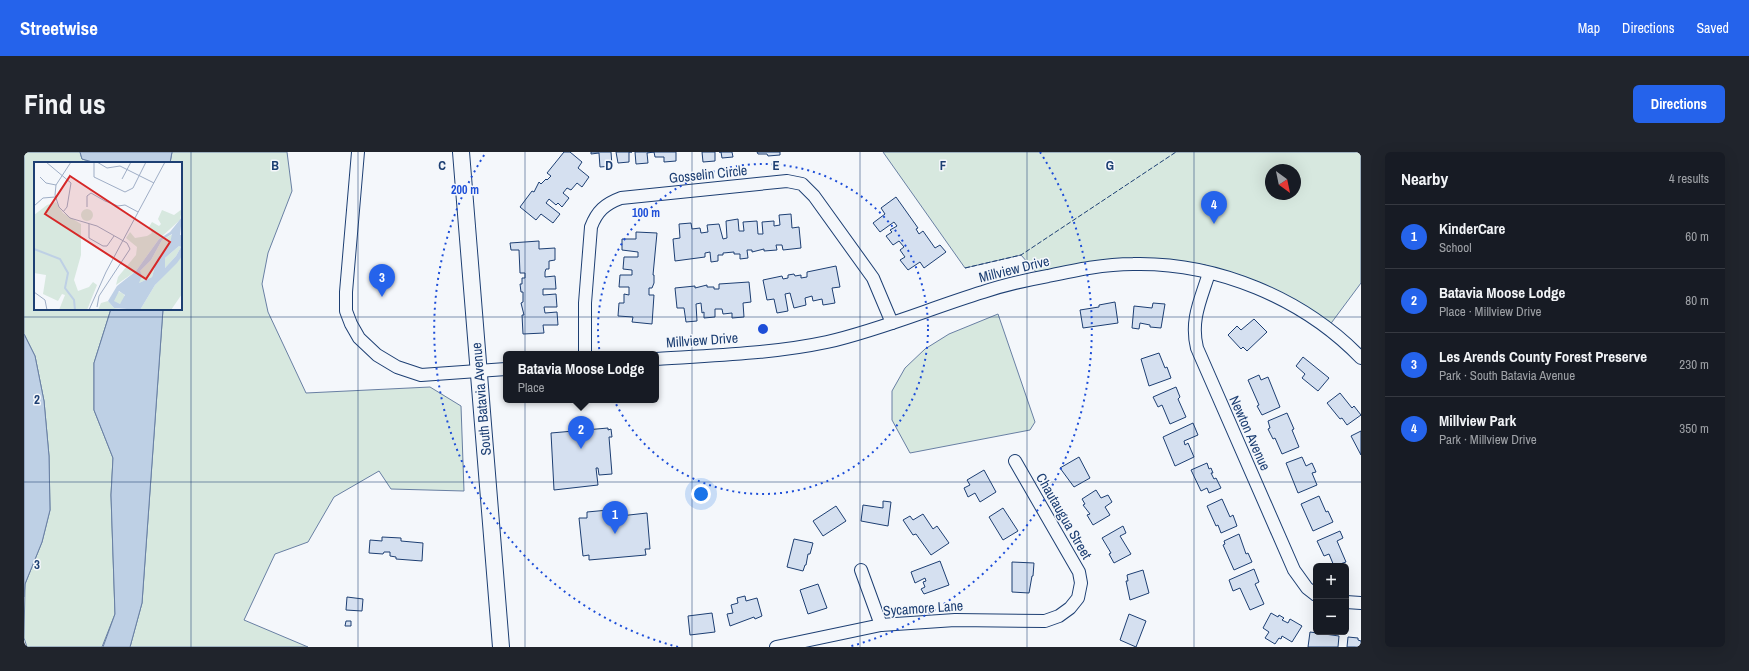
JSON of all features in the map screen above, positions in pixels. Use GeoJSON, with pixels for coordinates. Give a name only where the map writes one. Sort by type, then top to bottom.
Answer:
{"type":"FeatureCollection","features":[{"type":"Feature","properties":{"kind":"main road","name":"South Batavia Avenue"},"geometry":{"type":"LineString","coordinates":[[461,152],[501,647]]}},
{"type":"Feature","properties":{"kind":"street"},"geometry":{"type":"LineString","coordinates":[[358,152],[346,292],[346,311],[359,338],[377,355],[397,367],[421,374],[503,369]]}},
{"type":"Feature","properties":{"kind":"street","name":"Gosselin Circle"},"geometry":{"type":"LineString","coordinates":[[585,351],[585,303],[591,227],[595,216],[602,208],[621,198],[787,181],[802,184],[814,196],[873,278],[892,323]]}},
{"type":"Feature","properties":{"kind":"street","name":"Millview Drive"},"geometry":{"type":"LineString","coordinates":[[659,358],[798,347],[860,334],[984,291],[1024,280],[1084,268],[1134,264],[1162,265],[1209,273],[1263,291],[1298,309],[1331,331],[1361,358]]}},
{"type":"Feature","properties":{"kind":"street","name":"Newton Avenue"},"geometry":{"type":"LineString","coordinates":[[1209,273],[1194,321],[1194,339],[1294,570],[1300,580],[1313,593]]}},
{"type":"Feature","properties":{"kind":"street","name":"Chautaugua Street"},"geometry":{"type":"LineString","coordinates":[[1016,461],[1079,572],[1081,584],[1078,598],[1070,608]]}},
{"type":"Feature","properties":{"kind":"street"},"geometry":{"type":"LineString","coordinates":[[861,570],[881,625]]}},
{"type":"Feature","properties":{"kind":"street"},"geometry":{"type":"LineString","coordinates":[[1349,602],[1361,603]]}},
{"type":"Feature","properties":{"kind":"street","name":"Sycamore Lane"},"geometry":{"type":"LineString","coordinates":[[776,647],[881,625],[955,620],[1045,621],[1059,616],[1070,608]]}},
{"type":"Feature","properties":{"kind":"shaded area"},"geometry":{"type":"Polygon","coordinates":[[[24,152],[80,152],[82,159],[92,162],[34,162],[34,310],[111,310],[94,363],[94,410],[113,458],[111,495],[115,614],[102,647],[27,647],[24,638],[25,584],[42,542],[50,510],[49,456],[44,401],[35,356],[24,334],[24,152]]]}},
{"type":"Feature","properties":{"kind":"shaded area"},"geometry":{"type":"Polygon","coordinates":[[[172,152],[287,152],[292,191],[268,253],[262,284],[268,312],[306,393],[430,387],[461,406],[464,491],[391,489],[379,471],[334,497],[308,542],[275,554],[244,620],[308,647],[130,647],[142,603],[163,310],[182,310],[182,162],[170,162],[172,152]]]}},
{"type":"Feature","properties":{"kind":"shaded area"},"geometry":{"type":"Polygon","coordinates":[[[883,152],[1361,152],[1361,283],[1329,326],[1271,289],[1205,265],[1161,260],[1103,261],[1036,272],[1021,255],[965,268],[883,152]]]}},
{"type":"Feature","properties":{"kind":"shaded area"},"geometry":{"type":"Polygon","coordinates":[[[998,314],[1035,422],[1030,430],[910,453],[892,420],[892,391],[905,368],[925,349],[949,334],[998,314]]]}},
{"type":"Feature","properties":{"kind":"water"},"geometry":{"type":"Polygon","coordinates":[[[80,152],[172,152],[170,162],[92,162],[82,159],[80,152]]]}},
{"type":"Feature","properties":{"kind":"water"},"geometry":{"type":"Polygon","coordinates":[[[111,310],[163,310],[142,603],[130,647],[103,647],[115,614],[111,495],[113,458],[94,410],[94,363],[111,310]]]}},
{"type":"Feature","properties":{"kind":"water"},"geometry":{"type":"Polygon","coordinates":[[[24,334],[35,356],[44,401],[49,456],[50,510],[42,542],[25,584],[24,597],[24,334]]]}},
{"type":"Feature","properties":{"kind":"building"},"geometry":{"type":"Polygon","coordinates":[[[564,152],[570,152],[582,162],[578,168],[589,177],[582,187],[577,183],[571,190],[567,188],[563,193],[569,198],[562,207],[558,203],[556,205],[549,199],[546,203],[560,214],[553,223],[541,214],[536,220],[520,207],[532,191],[534,192],[539,182],[541,184],[551,176],[547,173],[564,152]]]}},
{"type":"Feature","properties":{"kind":"building"},"geometry":{"type":"Polygon","coordinates":[[[591,152],[611,152],[612,166],[600,167],[599,153],[591,154],[591,152]]]}},
{"type":"Feature","properties":{"kind":"building"},"geometry":{"type":"Polygon","coordinates":[[[616,152],[629,152],[629,162],[618,163],[616,152]]]}},
{"type":"Feature","properties":{"kind":"building"},"geometry":{"type":"Polygon","coordinates":[[[635,152],[654,152],[647,153],[648,163],[636,164],[635,152]]]}},
{"type":"Feature","properties":{"kind":"building"},"geometry":{"type":"Polygon","coordinates":[[[654,152],[676,152],[676,161],[664,162],[664,157],[655,157],[654,152]]]}},
{"type":"Feature","properties":{"kind":"building"},"geometry":{"type":"Polygon","coordinates":[[[702,152],[715,152],[715,161],[703,162],[702,152]]]}},
{"type":"Feature","properties":{"kind":"building"},"geometry":{"type":"Polygon","coordinates":[[[721,152],[732,152],[733,157],[722,158],[721,152]]]}},
{"type":"Feature","properties":{"kind":"building"},"geometry":{"type":"Polygon","coordinates":[[[757,152],[780,152],[780,155],[768,156],[767,154],[758,154],[757,152]]]}},
{"type":"Feature","properties":{"kind":"building"},"geometry":{"type":"Polygon","coordinates":[[[896,197],[918,228],[916,229],[919,234],[923,231],[935,248],[940,245],[946,252],[924,268],[920,262],[908,270],[900,260],[905,257],[900,250],[904,247],[899,241],[893,245],[886,236],[892,232],[890,230],[897,226],[894,222],[880,232],[873,223],[885,214],[881,208],[896,197]]]}},
{"type":"Feature","properties":{"kind":"building"},"geometry":{"type":"Polygon","coordinates":[[[791,214],[792,228],[799,227],[801,248],[783,250],[782,245],[776,245],[777,250],[764,251],[764,249],[752,252],[752,250],[747,250],[748,258],[740,259],[740,254],[734,254],[734,252],[723,253],[723,255],[718,255],[718,261],[711,262],[710,252],[705,253],[705,257],[675,261],[673,239],[680,238],[679,224],[691,223],[692,229],[700,228],[701,233],[708,232],[707,225],[719,224],[723,239],[727,238],[726,221],[738,219],[739,231],[744,231],[743,222],[757,221],[758,234],[763,234],[762,222],[774,221],[774,226],[780,225],[779,215],[791,214]]]}},
{"type":"Feature","properties":{"kind":"building"},"geometry":{"type":"Polygon","coordinates":[[[636,232],[657,233],[653,275],[654,283],[652,288],[649,288],[649,295],[654,295],[652,324],[632,322],[633,317],[618,316],[619,303],[624,303],[624,294],[629,295],[629,287],[619,287],[620,275],[632,275],[632,270],[623,269],[624,257],[638,257],[638,252],[622,250],[622,239],[636,239],[636,232]]]}},
{"type":"Feature","properties":{"kind":"building"},"geometry":{"type":"Polygon","coordinates":[[[539,241],[539,249],[555,248],[555,260],[549,261],[549,269],[546,269],[545,277],[555,276],[556,289],[543,289],[543,295],[556,294],[557,307],[544,307],[545,313],[557,312],[558,325],[543,325],[544,333],[523,334],[522,315],[524,315],[521,303],[523,302],[523,292],[521,292],[520,284],[522,284],[522,278],[525,278],[525,273],[520,273],[519,250],[511,250],[510,243],[539,241]]]}},
{"type":"Feature","properties":{"kind":"building"},"geometry":{"type":"Polygon","coordinates":[[[836,266],[840,287],[832,288],[835,303],[823,305],[822,299],[813,301],[812,296],[805,298],[806,305],[794,308],[790,293],[785,294],[788,311],[777,313],[774,299],[767,300],[763,280],[782,276],[783,279],[788,278],[788,275],[794,274],[795,276],[801,275],[801,278],[807,277],[807,272],[836,266]]]}},
{"type":"Feature","properties":{"kind":"building"},"geometry":{"type":"Polygon","coordinates":[[[749,282],[751,302],[743,303],[744,317],[732,318],[732,313],[723,314],[722,309],[715,309],[715,317],[704,318],[701,303],[696,304],[697,321],[686,322],[684,308],[677,308],[675,288],[695,286],[695,288],[707,285],[707,287],[719,289],[719,284],[749,282]]]}},
{"type":"Feature","properties":{"kind":"building"},"geometry":{"type":"Polygon","coordinates":[[[1115,302],[1118,323],[1083,328],[1080,310],[1099,307],[1099,305],[1115,302]]]}},
{"type":"Feature","properties":{"kind":"building"},"geometry":{"type":"Polygon","coordinates":[[[1153,303],[1165,304],[1161,328],[1150,327],[1150,325],[1140,323],[1139,329],[1132,328],[1134,306],[1152,308],[1153,303]]]}},
{"type":"Feature","properties":{"kind":"building"},"geometry":{"type":"Polygon","coordinates":[[[1254,319],[1267,332],[1247,351],[1243,347],[1241,349],[1228,335],[1237,326],[1241,330],[1254,319]]]}},
{"type":"Feature","properties":{"kind":"building"},"geometry":{"type":"Polygon","coordinates":[[[1159,353],[1171,378],[1149,386],[1141,359],[1159,353]]]}},
{"type":"Feature","properties":{"kind":"building"},"geometry":{"type":"Polygon","coordinates":[[[1303,357],[1329,378],[1318,391],[1302,378],[1305,374],[1296,366],[1303,357]]]}},
{"type":"Feature","properties":{"kind":"building"},"geometry":{"type":"Polygon","coordinates":[[[1259,375],[1261,380],[1268,377],[1280,407],[1262,415],[1257,406],[1259,405],[1248,380],[1259,375]]]}},
{"type":"Feature","properties":{"kind":"building"},"geometry":{"type":"Polygon","coordinates":[[[1176,387],[1180,397],[1178,399],[1186,417],[1170,424],[1162,405],[1158,407],[1153,397],[1176,387]]]}},
{"type":"Feature","properties":{"kind":"building"},"geometry":{"type":"Polygon","coordinates":[[[1340,393],[1352,408],[1354,406],[1361,415],[1347,425],[1327,403],[1340,393]]]}},
{"type":"Feature","properties":{"kind":"building"},"geometry":{"type":"Polygon","coordinates":[[[1287,413],[1294,429],[1292,430],[1299,447],[1282,454],[1275,438],[1273,439],[1268,429],[1270,428],[1268,421],[1287,413]]]}},
{"type":"Feature","properties":{"kind":"building"},"geometry":{"type":"Polygon","coordinates":[[[1193,423],[1198,435],[1184,441],[1185,445],[1188,443],[1194,457],[1175,466],[1163,437],[1193,423]]]}},
{"type":"Feature","properties":{"kind":"building"},"geometry":{"type":"Polygon","coordinates":[[[608,428],[608,430],[611,429],[612,437],[609,437],[612,474],[599,475],[598,468],[596,468],[598,485],[554,490],[551,433],[608,428]]]}},
{"type":"Feature","properties":{"kind":"building"},"geometry":{"type":"Polygon","coordinates":[[[1361,431],[1361,455],[1351,436],[1361,431]]]}},
{"type":"Feature","properties":{"kind":"building"},"geometry":{"type":"Polygon","coordinates":[[[1079,457],[1090,478],[1074,487],[1060,468],[1079,457]]]}},
{"type":"Feature","properties":{"kind":"building"},"geometry":{"type":"Polygon","coordinates":[[[1302,457],[1306,466],[1312,463],[1316,472],[1312,473],[1317,485],[1298,493],[1286,463],[1302,457]]]}},
{"type":"Feature","properties":{"kind":"building"},"geometry":{"type":"Polygon","coordinates":[[[1207,463],[1209,469],[1211,468],[1213,473],[1211,473],[1214,479],[1216,478],[1221,488],[1209,493],[1207,488],[1201,491],[1191,470],[1207,463]]]}},
{"type":"Feature","properties":{"kind":"building"},"geometry":{"type":"Polygon","coordinates":[[[984,470],[996,492],[980,502],[975,493],[968,497],[964,488],[970,485],[967,480],[984,470]]]}},
{"type":"Feature","properties":{"kind":"building"},"geometry":{"type":"Polygon","coordinates":[[[1096,490],[1101,498],[1108,495],[1112,502],[1105,507],[1110,515],[1093,525],[1087,515],[1090,514],[1083,505],[1085,504],[1082,499],[1096,490]]]}},
{"type":"Feature","properties":{"kind":"building"},"geometry":{"type":"Polygon","coordinates":[[[1319,496],[1326,512],[1328,511],[1333,522],[1313,531],[1301,504],[1319,496]]]}},
{"type":"Feature","properties":{"kind":"building"},"geometry":{"type":"Polygon","coordinates":[[[1222,499],[1230,517],[1233,515],[1237,526],[1221,533],[1218,525],[1216,526],[1207,506],[1222,499]]]}},
{"type":"Feature","properties":{"kind":"building"},"geometry":{"type":"Polygon","coordinates":[[[883,501],[891,502],[888,526],[861,521],[863,505],[883,508],[883,501]]]}},
{"type":"Feature","properties":{"kind":"building"},"geometry":{"type":"Polygon","coordinates":[[[836,506],[846,521],[823,536],[813,521],[836,506]]]}},
{"type":"Feature","properties":{"kind":"building"},"geometry":{"type":"Polygon","coordinates":[[[1003,508],[1018,531],[1003,540],[989,517],[1003,508]]]}},
{"type":"Feature","properties":{"kind":"building"},"geometry":{"type":"Polygon","coordinates":[[[619,509],[620,516],[647,513],[650,549],[645,549],[646,555],[589,560],[589,555],[583,556],[579,518],[587,518],[587,512],[619,509]]]}},
{"type":"Feature","properties":{"kind":"building"},"geometry":{"type":"Polygon","coordinates":[[[923,514],[933,529],[937,526],[949,543],[931,555],[916,534],[913,535],[903,520],[910,516],[913,520],[923,514]]]}},
{"type":"Feature","properties":{"kind":"building"},"geometry":{"type":"Polygon","coordinates":[[[1123,526],[1126,533],[1120,536],[1131,554],[1114,563],[1109,554],[1111,553],[1102,538],[1123,526]]]}},
{"type":"Feature","properties":{"kind":"building"},"geometry":{"type":"Polygon","coordinates":[[[1340,531],[1343,538],[1337,541],[1346,562],[1333,563],[1329,554],[1324,556],[1317,541],[1340,531]]]}},
{"type":"Feature","properties":{"kind":"building"},"geometry":{"type":"Polygon","coordinates":[[[1239,534],[1246,554],[1248,553],[1252,562],[1234,570],[1223,545],[1225,544],[1224,541],[1239,534]]]}},
{"type":"Feature","properties":{"kind":"building"},"geometry":{"type":"Polygon","coordinates":[[[382,537],[401,538],[401,541],[423,543],[422,561],[396,559],[396,557],[390,556],[390,552],[384,552],[383,554],[369,553],[370,540],[382,541],[382,537]]]}},
{"type":"Feature","properties":{"kind":"building"},"geometry":{"type":"Polygon","coordinates":[[[794,539],[813,543],[803,571],[787,567],[794,539]]]}},
{"type":"Feature","properties":{"kind":"building"},"geometry":{"type":"Polygon","coordinates":[[[940,561],[949,585],[924,594],[921,589],[925,587],[923,582],[926,581],[925,578],[915,583],[911,572],[940,561]]]}},
{"type":"Feature","properties":{"kind":"building"},"geometry":{"type":"Polygon","coordinates":[[[1012,562],[1034,563],[1029,593],[1012,592],[1012,562]]]}},
{"type":"Feature","properties":{"kind":"building"},"geometry":{"type":"Polygon","coordinates":[[[1254,569],[1259,582],[1255,584],[1264,604],[1250,610],[1240,588],[1233,591],[1229,580],[1254,569]]]}},
{"type":"Feature","properties":{"kind":"building"},"geometry":{"type":"Polygon","coordinates":[[[1143,570],[1149,593],[1130,600],[1126,581],[1128,581],[1127,575],[1143,570]]]}},
{"type":"Feature","properties":{"kind":"building"},"geometry":{"type":"Polygon","coordinates":[[[818,584],[827,608],[808,614],[800,590],[818,584]]]}},
{"type":"Feature","properties":{"kind":"building"},"geometry":{"type":"Polygon","coordinates":[[[745,596],[746,601],[757,598],[762,616],[755,619],[754,617],[730,626],[727,614],[733,613],[731,605],[738,603],[737,598],[745,596]]]}},
{"type":"Feature","properties":{"kind":"building"},"geometry":{"type":"Polygon","coordinates":[[[347,597],[363,599],[362,611],[346,610],[347,597]]]}},
{"type":"Feature","properties":{"kind":"building"},"geometry":{"type":"Polygon","coordinates":[[[712,613],[715,632],[690,635],[688,616],[712,613]]]}},
{"type":"Feature","properties":{"kind":"building"},"geometry":{"type":"Polygon","coordinates":[[[1271,613],[1278,617],[1279,615],[1284,618],[1282,620],[1288,623],[1290,619],[1302,626],[1292,642],[1282,636],[1281,639],[1279,638],[1275,644],[1265,638],[1269,632],[1263,628],[1271,613]]]}},
{"type":"Feature","properties":{"kind":"building"},"geometry":{"type":"Polygon","coordinates":[[[1129,614],[1146,621],[1136,647],[1120,640],[1129,614]]]}},
{"type":"Feature","properties":{"kind":"building"},"geometry":{"type":"Polygon","coordinates":[[[346,621],[351,621],[351,626],[345,626],[346,621]]]}},
{"type":"Feature","properties":{"kind":"building"},"geometry":{"type":"Polygon","coordinates":[[[1310,632],[1313,632],[1313,635],[1339,636],[1338,647],[1308,647],[1310,632]]]}},
{"type":"Feature","properties":{"kind":"building"},"geometry":{"type":"Polygon","coordinates":[[[1348,637],[1358,638],[1358,640],[1361,641],[1361,647],[1347,647],[1348,637]]]}},
{"type":"Feature","properties":{"kind":"fence"},"geometry":{"type":"LineString","coordinates":[[965,268],[1021,255],[1176,152]]}},
{"type":"Feature","properties":{"kind":"place","name":"Millview Park"},"geometry":{"type":"Point","coordinates":[1214,224]}},
{"type":"Feature","properties":{"kind":"place","name":"Les Arends County Forest Preserve"},"geometry":{"type":"Point","coordinates":[382,297]}},
{"type":"Feature","properties":{"kind":"place","name":"Batavia Moose Lodge"},"geometry":{"type":"Point","coordinates":[581,449]}},
{"type":"Feature","properties":{"kind":"place","name":"KinderCare"},"geometry":{"type":"Point","coordinates":[615,534]}}]}
